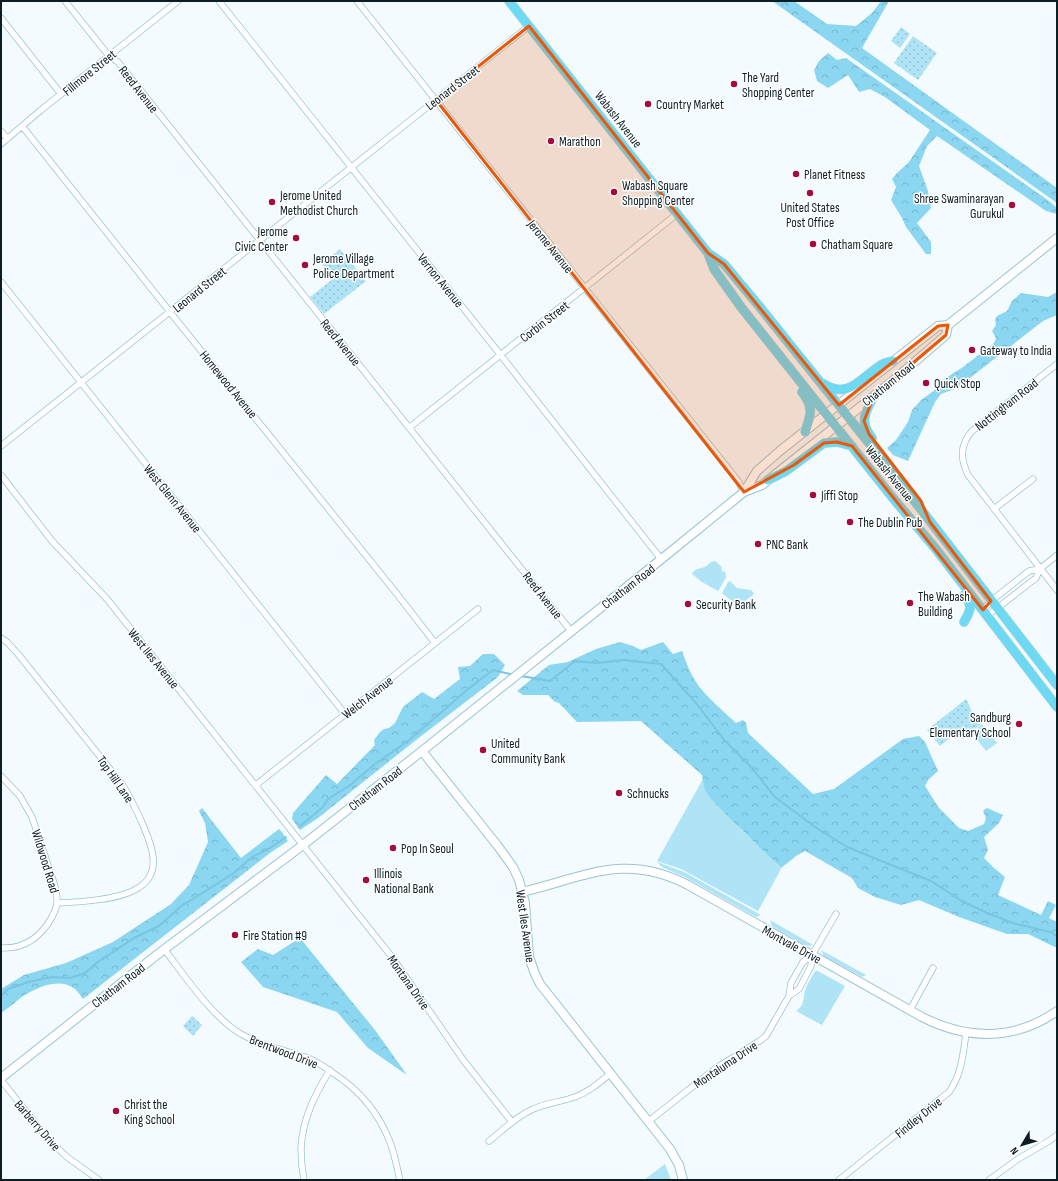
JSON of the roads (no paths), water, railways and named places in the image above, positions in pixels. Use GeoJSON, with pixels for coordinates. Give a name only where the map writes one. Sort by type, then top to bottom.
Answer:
{"type":"FeatureCollection","features":[{"type":"Feature","properties":{"kind":"main road","name":"Wabash Avenue"},"geometry":{"type":"LineString","coordinates":[[509,1],[708,253],[724,264],[820,381],[1057,685]]}},
{"type":"Feature","properties":{"kind":"main road","name":"Chatham Road"},"geometry":{"type":"LineString","coordinates":[[744,492],[757,471],[826,414],[938,326],[948,325],[1057,238]]}},
{"type":"Feature","properties":{"kind":"main road","name":"Wabash Avenue"},"geometry":{"type":"LineString","coordinates":[[708,253],[714,269],[741,307],[935,548],[1057,707]]}},
{"type":"Feature","properties":{"kind":"main road","name":"Chatham Road"},"geometry":{"type":"LineString","coordinates":[[1,1079],[164,949],[303,845],[507,684],[744,492],[762,485],[874,396],[946,334],[948,325]]}},
{"type":"Feature","properties":{"kind":"main road"},"geometry":{"type":"LineString","coordinates":[[820,381],[830,387],[844,390],[852,387],[882,364],[893,361]]}},
{"type":"Feature","properties":{"kind":"main road"},"geometry":{"type":"LineString","coordinates":[[788,366],[790,377],[810,404],[810,413],[805,432]]}},
{"type":"Feature","properties":{"kind":"main road"},"geometry":{"type":"LineString","coordinates":[[874,396],[864,417],[866,429],[921,501],[930,522]]}},
{"type":"Feature","properties":{"kind":"main road"},"geometry":{"type":"LineString","coordinates":[[768,480],[786,472],[824,443],[838,442],[852,446]]}},
{"type":"Feature","properties":{"kind":"main road"},"geometry":{"type":"LineString","coordinates":[[935,548],[942,566],[970,602],[970,611],[964,622]]}},
{"type":"Feature","properties":{"kind":"main road","name":"West Iles Avenue"},"geometry":{"type":"LineString","coordinates":[[422,751],[513,867],[519,880],[526,910],[528,957],[534,974],[546,992],[674,1154],[683,1180]]}},
{"type":"Feature","properties":{"kind":"main road","name":"Montvale Drive"},"geometry":{"type":"LineString","coordinates":[[522,892],[599,870],[623,868],[650,871],[679,880],[910,1010],[943,1026],[966,1033],[1005,1033],[1032,1025],[1057,1011]]}},
{"type":"Feature","properties":{"kind":"street","name":"Reed Avenue"},"geometry":{"type":"LineString","coordinates":[[65,1],[109,56],[118,62],[571,631]]}},
{"type":"Feature","properties":{"kind":"street","name":"Fillmore Street"},"geometry":{"type":"LineString","coordinates":[[1,144],[178,1]]}},
{"type":"Feature","properties":{"kind":"street","name":"Vernon Avenue"},"geometry":{"type":"LineString","coordinates":[[219,1],[501,355],[661,560]]}},
{"type":"Feature","properties":{"kind":"street","name":"Jerome Avenue"},"geometry":{"type":"LineString","coordinates":[[357,1],[738,481],[744,492]]}},
{"type":"Feature","properties":{"kind":"street"},"geometry":{"type":"LineString","coordinates":[[1,18],[61,94]]}},
{"type":"Feature","properties":{"kind":"street","name":"Leonard Street"},"geometry":{"type":"LineString","coordinates":[[1,446],[529,26]]}},
{"type":"Feature","properties":{"kind":"street","name":"Homewood Avenue"},"geometry":{"type":"LineString","coordinates":[[22,126],[435,643]]}},
{"type":"Feature","properties":{"kind":"street"},"geometry":{"type":"LineString","coordinates":[[1,131],[8,139]]}},
{"type":"Feature","properties":{"kind":"street","name":"Corbin Street"},"geometry":{"type":"LineString","coordinates":[[410,427],[677,214]]}},
{"type":"Feature","properties":{"kind":"street","name":"West Glenn Avenue"},"geometry":{"type":"LineString","coordinates":[[1,282],[345,714]]}},
{"type":"Feature","properties":{"kind":"street","name":"Nottingham Road"},"geometry":{"type":"LineString","coordinates":[[1056,366],[967,436],[964,442],[962,455],[964,467],[968,475],[1057,590]]}},
{"type":"Feature","properties":{"kind":"street","name":"West Iles Avenue"},"geometry":{"type":"LineString","coordinates":[[1,476],[52,541],[106,599],[303,845]]}},
{"type":"Feature","properties":{"kind":"street"},"geometry":{"type":"LineString","coordinates":[[994,510],[1033,479]]}},
{"type":"Feature","properties":{"kind":"street"},"geometry":{"type":"LineString","coordinates":[[985,613],[994,605],[1036,578],[1040,569],[1057,555]]}},
{"type":"Feature","properties":{"kind":"street"},"geometry":{"type":"LineString","coordinates":[[985,613],[1029,571],[1040,569]]}},
{"type":"Feature","properties":{"kind":"street","name":"Welch Avenue"},"geometry":{"type":"LineString","coordinates":[[256,785],[478,609]]}},
{"type":"Feature","properties":{"kind":"street","name":"Top Hill Lane"},"geometry":{"type":"LineString","coordinates":[[1,638],[8,642],[18,654],[122,784],[133,801],[153,850],[154,862],[152,872],[146,882],[137,889],[123,895],[102,899],[57,903]]}},
{"type":"Feature","properties":{"kind":"street","name":"Wildwood Road"},"geometry":{"type":"LineString","coordinates":[[1,776],[20,796],[32,817],[54,883],[57,903],[48,924],[41,933],[15,948],[1,948]]}},
{"type":"Feature","properties":{"kind":"street","name":"Montana Drive"},"geometry":{"type":"LineString","coordinates":[[303,845],[392,957],[464,1061],[512,1122]]}},
{"type":"Feature","properties":{"kind":"street"},"geometry":{"type":"LineString","coordinates":[[812,955],[836,914]]}},
{"type":"Feature","properties":{"kind":"street","name":"Brentwood Drive"},"geometry":{"type":"LineString","coordinates":[[164,949],[219,1017],[241,1034],[266,1046],[310,1059],[330,1070],[347,1082],[364,1098],[383,1126],[392,1146],[400,1180]]}},
{"type":"Feature","properties":{"kind":"street","name":"Montaluma Drive"},"geometry":{"type":"LineString","coordinates":[[649,1121],[716,1068],[766,1036],[789,996],[791,983],[803,962],[812,955]]}},
{"type":"Feature","properties":{"kind":"street","name":"Montaluma Drive"},"geometry":{"type":"LineString","coordinates":[[789,996],[799,989],[811,966],[812,955]]}},
{"type":"Feature","properties":{"kind":"street"},"geometry":{"type":"LineString","coordinates":[[910,1010],[933,968]]}},
{"type":"Feature","properties":{"kind":"street","name":"Findley Drive"},"geometry":{"type":"LineString","coordinates":[[839,1180],[949,1092],[957,1079],[961,1068],[966,1033]]}},
{"type":"Feature","properties":{"kind":"street"},"geometry":{"type":"LineString","coordinates":[[304,1180],[301,1149],[304,1131],[310,1107],[330,1070]]}},
{"type":"Feature","properties":{"kind":"street"},"geometry":{"type":"LineString","coordinates":[[489,1141],[523,1114],[538,1107],[582,1094],[611,1073]]}},
{"type":"Feature","properties":{"kind":"street","name":"Barberry Drive"},"geometry":{"type":"LineString","coordinates":[[1,1079],[49,1140],[67,1157],[99,1180]]}},
{"type":"Feature","properties":{"kind":"street"},"geometry":{"type":"LineString","coordinates":[[989,1180],[1018,1159],[1057,1135]]}},
{"type":"Feature","properties":{"kind":"waterway"},"geometry":{"type":"LineString","coordinates":[[521,676],[550,681],[575,661],[596,663],[624,660],[661,664],[696,703],[725,741],[752,768],[775,797],[815,827],[847,847],[931,881],[960,900],[987,913],[1013,923],[1050,932],[1057,936]]}},
{"type":"Feature","properties":{"kind":"waterway"},"geometry":{"type":"LineString","coordinates":[[299,827],[323,807],[328,799],[349,786],[375,764],[408,741],[468,689],[493,670],[514,675]]}},
{"type":"Feature","properties":{"kind":"waterway"},"geometry":{"type":"LineString","coordinates":[[1,996],[8,989],[28,982],[52,977],[70,978],[85,973],[98,962],[134,938],[159,926],[180,907],[234,873],[252,857],[270,848],[286,837]]}},
{"type":"Feature","properties":{"kind":"place","name":"The Yard Shopping Center"},"geometry":{"type":"Point","coordinates":[734,84]}},
{"type":"Feature","properties":{"kind":"place","name":"Country Market"},"geometry":{"type":"Point","coordinates":[648,104]}},
{"type":"Feature","properties":{"kind":"place","name":"Marathon"},"geometry":{"type":"Point","coordinates":[551,141]}},
{"type":"Feature","properties":{"kind":"place","name":"Planet Fitness"},"geometry":{"type":"Point","coordinates":[796,174]}},
{"type":"Feature","properties":{"kind":"place","name":"Wabash Square Shopping Center"},"geometry":{"type":"Point","coordinates":[614,192]}},
{"type":"Feature","properties":{"kind":"place","name":"United States Post Office"},"geometry":{"type":"Point","coordinates":[810,193]}},
{"type":"Feature","properties":{"kind":"place","name":"Jerome United Methodist Church"},"geometry":{"type":"Point","coordinates":[272,202]}},
{"type":"Feature","properties":{"kind":"place","name":"Shree Swaminarayan Gurukul"},"geometry":{"type":"Point","coordinates":[1012,205]}},
{"type":"Feature","properties":{"kind":"place","name":"Jerome Civic Center"},"geometry":{"type":"Point","coordinates":[296,238]}},
{"type":"Feature","properties":{"kind":"place","name":"Chatham Square"},"geometry":{"type":"Point","coordinates":[813,244]}},
{"type":"Feature","properties":{"kind":"place","name":"Jerome Village Police Department"},"geometry":{"type":"Point","coordinates":[305,265]}},
{"type":"Feature","properties":{"kind":"place","name":"Gateway to India"},"geometry":{"type":"Point","coordinates":[972,350]}},
{"type":"Feature","properties":{"kind":"place","name":"Quick Stop"},"geometry":{"type":"Point","coordinates":[926,383]}},
{"type":"Feature","properties":{"kind":"place","name":"Jiffi Stop"},"geometry":{"type":"Point","coordinates":[813,495]}},
{"type":"Feature","properties":{"kind":"place","name":"The Dublin Pub"},"geometry":{"type":"Point","coordinates":[850,522]}},
{"type":"Feature","properties":{"kind":"place","name":"PNC Bank"},"geometry":{"type":"Point","coordinates":[758,544]}},
{"type":"Feature","properties":{"kind":"place","name":"The Wabash Building"},"geometry":{"type":"Point","coordinates":[910,603]}},
{"type":"Feature","properties":{"kind":"place","name":"Security Bank"},"geometry":{"type":"Point","coordinates":[688,604]}},
{"type":"Feature","properties":{"kind":"place","name":"Sandburg Elementary School"},"geometry":{"type":"Point","coordinates":[1019,724]}},
{"type":"Feature","properties":{"kind":"place","name":"United Community Bank"},"geometry":{"type":"Point","coordinates":[483,750]}},
{"type":"Feature","properties":{"kind":"place","name":"Schnucks"},"geometry":{"type":"Point","coordinates":[619,793]}},
{"type":"Feature","properties":{"kind":"place","name":"Pop In Seoul"},"geometry":{"type":"Point","coordinates":[393,848]}},
{"type":"Feature","properties":{"kind":"place","name":"Illinois National Bank"},"geometry":{"type":"Point","coordinates":[366,880]}},
{"type":"Feature","properties":{"kind":"place","name":"Fire Station #9"},"geometry":{"type":"Point","coordinates":[235,935]}},
{"type":"Feature","properties":{"kind":"place","name":"Christ the King School"},"geometry":{"type":"Point","coordinates":[116,1111]}}]}
